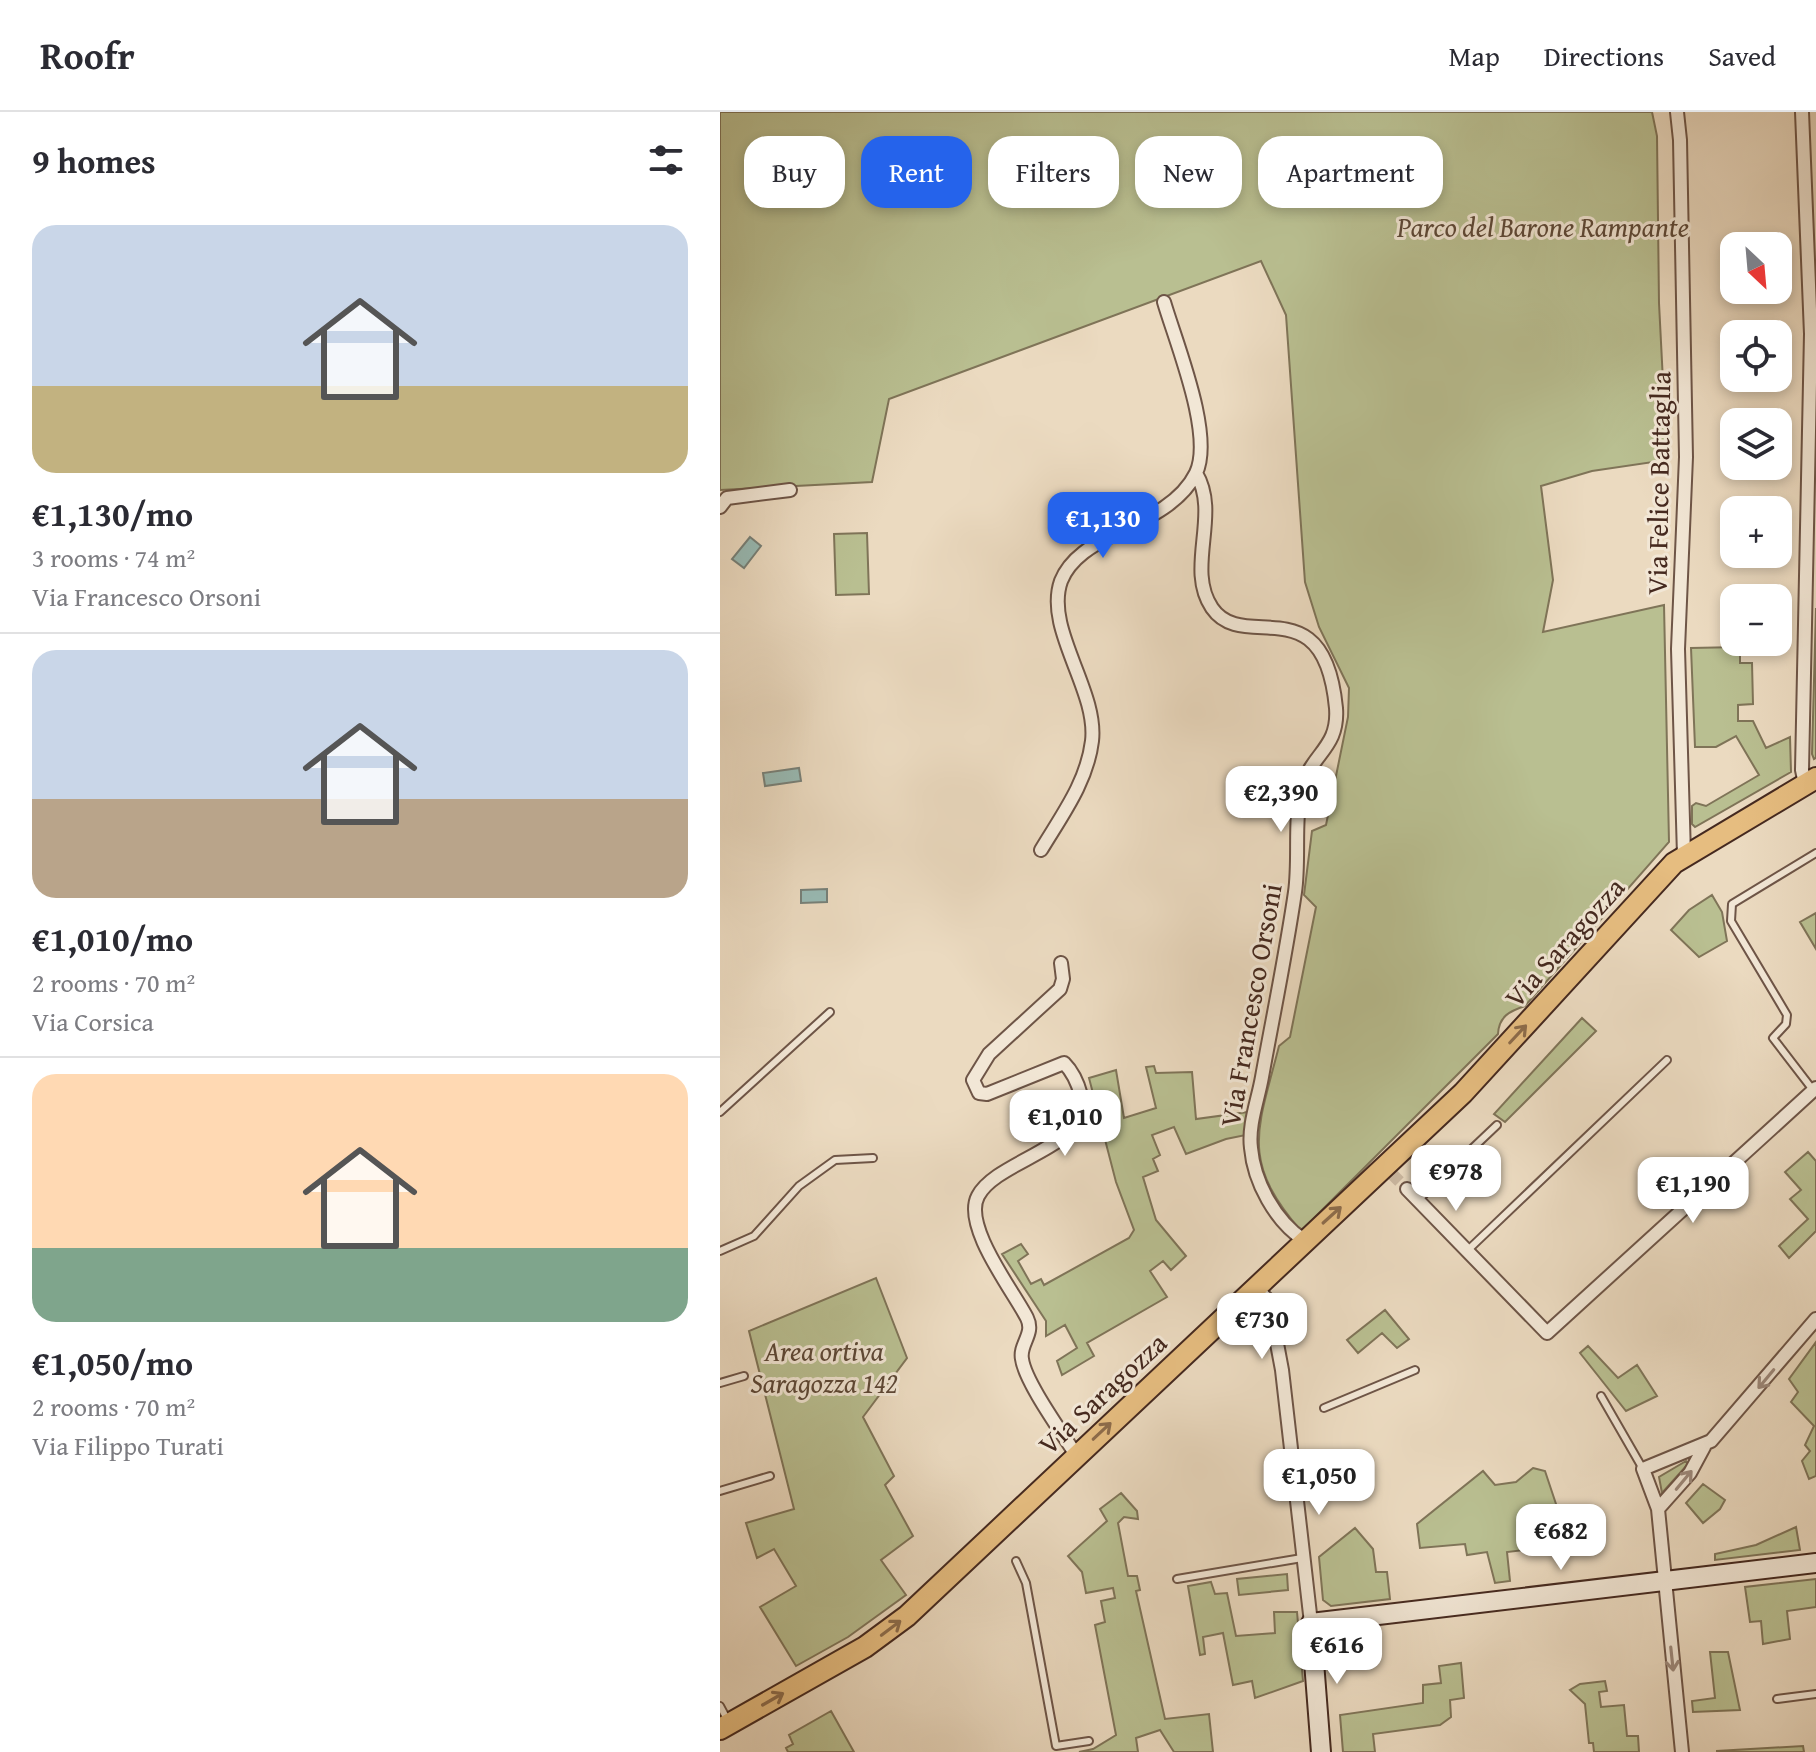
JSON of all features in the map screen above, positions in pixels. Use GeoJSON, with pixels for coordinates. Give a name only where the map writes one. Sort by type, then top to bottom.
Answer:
{"type":"FeatureCollection","features":[{"type":"Feature","properties":{"kind":"main road","name":"Via Saragozza"},"geometry":{"type":"LineString","coordinates":[[723,1720],[889,1630],[995,1540],[1076,1455],[1304,1240],[1388,1170],[1684,855],[1811,781]]}},
{"type":"Feature","properties":{"kind":"street","name":"Via Felice Battaglia"},"geometry":{"type":"LineString","coordinates":[[1677,112],[1686,457],[1678,649],[1684,855]]}},
{"type":"Feature","properties":{"kind":"street"},"geometry":{"type":"LineString","coordinates":[[1802,112],[1811,334],[1802,770],[1811,781]]}},
{"type":"Feature","properties":{"kind":"street","name":"Via Francesco Orsoni"},"geometry":{"type":"LineString","coordinates":[[1164,302],[1202,440],[1196,473],[1206,497],[1202,574],[1210,606],[1233,624],[1281,626],[1307,639],[1318,650],[1334,694],[1333,738],[1304,780],[1301,796],[1299,859],[1293,906],[1250,1145],[1265,1194],[1285,1223],[1304,1240]]}},
{"type":"Feature","properties":{"kind":"street"},"geometry":{"type":"LineString","coordinates":[[1041,850],[1078,790],[1093,739],[1087,699],[1059,609],[1061,582],[1092,546],[1175,499],[1196,473]]}},
{"type":"Feature","properties":{"kind":"street"},"geometry":{"type":"LineString","coordinates":[[720,507],[727,498],[790,490]]}},
{"type":"Feature","properties":{"kind":"street"},"geometry":{"type":"LineString","coordinates":[[1061,963],[1063,979],[1060,989],[989,1054],[973,1080],[979,1093],[987,1094],[1064,1063],[1083,1102],[1080,1120],[1054,1144],[1014,1165],[978,1195],[976,1205],[981,1233],[1002,1279],[1028,1320],[1029,1334],[1021,1352],[1025,1370],[1076,1455]]}},
{"type":"Feature","properties":{"kind":"street"},"geometry":{"type":"LineString","coordinates":[[1407,1189],[1547,1333],[1815,1089]]}},
{"type":"Feature","properties":{"kind":"street"},"geometry":{"type":"LineString","coordinates":[[1255,1287],[1270,1307],[1293,1413],[1321,1752]]}},
{"type":"Feature","properties":{"kind":"street"},"geometry":{"type":"LineString","coordinates":[[1658,1509],[1698,1461],[1704,1447],[1726,1427],[1816,1319]]}},
{"type":"Feature","properties":{"kind":"street"},"geometry":{"type":"LineString","coordinates":[[1682,1752],[1658,1509],[1643,1469],[1681,1451],[1704,1447]]}},
{"type":"Feature","properties":{"kind":"street"},"geometry":{"type":"LineString","coordinates":[[1311,1623],[1816,1563]]}},
{"type":"Feature","properties":{"kind":"lane"},"geometry":{"type":"LineString","coordinates":[[1815,1089],[1773,1038],[1786,1024],[1787,1015],[1731,921],[1732,904],[1816,853]]}},
{"type":"Feature","properties":{"kind":"lane"},"geometry":{"type":"LineString","coordinates":[[720,1112],[830,1012]]}},
{"type":"Feature","properties":{"kind":"lane"},"geometry":{"type":"LineString","coordinates":[[1468,1250],[1667,1060]]}},
{"type":"Feature","properties":{"kind":"lane"},"geometry":{"type":"LineString","coordinates":[[1418,1200],[1497,1125]]}},
{"type":"Feature","properties":{"kind":"lane"},"geometry":{"type":"LineString","coordinates":[[720,1251],[754,1236],[799,1186],[835,1160],[873,1158]]}},
{"type":"Feature","properties":{"kind":"lane"},"geometry":{"type":"LineString","coordinates":[[1324,1408],[1415,1370]]}},
{"type":"Feature","properties":{"kind":"lane"},"geometry":{"type":"LineString","coordinates":[[720,1383],[744,1376]]}},
{"type":"Feature","properties":{"kind":"lane"},"geometry":{"type":"LineString","coordinates":[[1601,1396],[1643,1469]]}},
{"type":"Feature","properties":{"kind":"lane"},"geometry":{"type":"LineString","coordinates":[[720,1491],[770,1476]]}},
{"type":"Feature","properties":{"kind":"lane"},"geometry":{"type":"LineString","coordinates":[[1177,1579],[1306,1558]]}},
{"type":"Feature","properties":{"kind":"lane"},"geometry":{"type":"LineString","coordinates":[[1016,1561],[1026,1583],[1056,1746],[1089,1741]]}},
{"type":"Feature","properties":{"kind":"lane"},"geometry":{"type":"LineString","coordinates":[[1777,1699],[1816,1694]]}},
{"type":"Feature","properties":{"kind":"green space","name":"Parco del Barone Rampante"},"geometry":{"type":"Polygon","coordinates":[[[720,112],[1652,112],[1657,136],[1659,303],[1667,460],[1592,471],[1541,486],[1553,580],[1543,632],[1664,605],[1669,842],[1525,1006],[1506,1015],[1498,1034],[1301,1231],[1268,1184],[1261,1163],[1260,1122],[1279,1046],[1290,1037],[1316,907],[1304,895],[1312,831],[1326,825],[1348,717],[1349,688],[1319,627],[1305,582],[1286,315],[1261,261],[889,399],[872,482],[720,490],[720,112]]]}},
{"type":"Feature","properties":{"kind":"green space"},"geometry":{"type":"Polygon","coordinates":[[[867,533],[869,594],[836,595],[834,534],[867,533]]]}},
{"type":"Feature","properties":{"kind":"green space"},"geometry":{"type":"Polygon","coordinates":[[[1816,608],[1816,758],[1814,759],[1812,754],[1816,608]]]}},
{"type":"Feature","properties":{"kind":"green space"},"geometry":{"type":"Polygon","coordinates":[[[1720,647],[1720,656],[1740,656],[1740,663],[1752,663],[1753,704],[1738,705],[1738,721],[1753,721],[1766,748],[1790,737],[1791,772],[1695,827],[1692,824],[1692,806],[1696,803],[1706,806],[1759,775],[1736,736],[1716,747],[1695,747],[1691,648],[1720,647]]]}},
{"type":"Feature","properties":{"kind":"green space"},"geometry":{"type":"Polygon","coordinates":[[[1712,895],[1722,912],[1727,941],[1699,957],[1671,930],[1689,910],[1712,895]]]}},
{"type":"Feature","properties":{"kind":"green space"},"geometry":{"type":"Polygon","coordinates":[[[1816,913],[1816,949],[1800,922],[1816,913]]]}},
{"type":"Feature","properties":{"kind":"green space"},"geometry":{"type":"Polygon","coordinates":[[[1582,1018],[1596,1031],[1505,1122],[1494,1114],[1582,1018]]]}},
{"type":"Feature","properties":{"kind":"green space"},"geometry":{"type":"Polygon","coordinates":[[[1154,1066],[1156,1073],[1192,1072],[1196,1119],[1248,1112],[1246,1135],[1186,1154],[1174,1127],[1152,1135],[1160,1155],[1153,1159],[1158,1171],[1143,1177],[1156,1220],[1186,1256],[1171,1270],[1163,1261],[1150,1271],[1167,1297],[1087,1343],[1094,1356],[1062,1375],[1057,1361],[1077,1348],[1065,1325],[1046,1336],[1046,1321],[1002,1254],[1021,1244],[1028,1254],[1018,1261],[1031,1284],[1041,1279],[1044,1285],[1129,1238],[1134,1230],[1116,1182],[1089,1078],[1116,1070],[1124,1118],[1156,1108],[1146,1067],[1154,1066]]]}},
{"type":"Feature","properties":{"kind":"green space"},"geometry":{"type":"Polygon","coordinates":[[[1808,1152],[1816,1161],[1816,1231],[1789,1258],[1779,1246],[1808,1219],[1790,1199],[1801,1190],[1785,1172],[1808,1152]]]}},
{"type":"Feature","properties":{"kind":"green space","name":"Area ortiva Saragozza 142"},"geometry":{"type":"Polygon","coordinates":[[[876,1278],[907,1358],[863,1417],[894,1476],[885,1485],[913,1536],[881,1560],[906,1595],[848,1637],[796,1666],[760,1607],[796,1586],[774,1549],[757,1558],[746,1523],[794,1509],[749,1331],[876,1278]]]}},
{"type":"Feature","properties":{"kind":"green space"},"geometry":{"type":"Polygon","coordinates":[[[1385,1310],[1409,1339],[1397,1348],[1382,1333],[1358,1353],[1347,1340],[1385,1310]]]}},
{"type":"Feature","properties":{"kind":"green space"},"geometry":{"type":"Polygon","coordinates":[[[1816,1342],[1816,1476],[1809,1479],[1802,1461],[1810,1451],[1805,1445],[1814,1426],[1791,1402],[1798,1392],[1789,1379],[1816,1342]]]}},
{"type":"Feature","properties":{"kind":"green space"},"geometry":{"type":"Polygon","coordinates":[[[1588,1346],[1618,1378],[1637,1365],[1657,1396],[1626,1411],[1580,1353],[1588,1346]]]}},
{"type":"Feature","properties":{"kind":"green space"},"geometry":{"type":"Polygon","coordinates":[[[1686,1461],[1688,1464],[1662,1493],[1659,1477],[1686,1461]]]}},
{"type":"Feature","properties":{"kind":"green space"},"geometry":{"type":"Polygon","coordinates":[[[1533,1468],[1545,1471],[1563,1525],[1564,1545],[1507,1552],[1510,1581],[1495,1583],[1487,1552],[1467,1555],[1465,1544],[1420,1548],[1417,1524],[1483,1471],[1495,1485],[1516,1482],[1533,1468]]]}},
{"type":"Feature","properties":{"kind":"green space"},"geometry":{"type":"Polygon","coordinates":[[[1703,1484],[1725,1500],[1720,1509],[1703,1523],[1686,1503],[1703,1484]]]}},
{"type":"Feature","properties":{"kind":"green space"},"geometry":{"type":"Polygon","coordinates":[[[1121,1493],[1137,1511],[1138,1519],[1124,1517],[1118,1523],[1128,1576],[1137,1576],[1140,1590],[1136,1591],[1165,1719],[1209,1714],[1213,1752],[1174,1752],[1160,1730],[1136,1738],[1138,1752],[1079,1752],[1093,1749],[1116,1735],[1095,1625],[1105,1622],[1101,1601],[1115,1598],[1113,1588],[1086,1593],[1082,1572],[1068,1556],[1107,1521],[1100,1509],[1121,1493]]]}},
{"type":"Feature","properties":{"kind":"green space"},"geometry":{"type":"Polygon","coordinates":[[[1796,1527],[1800,1550],[1715,1560],[1715,1554],[1756,1545],[1796,1527]]]}},
{"type":"Feature","properties":{"kind":"green space"},"geometry":{"type":"Polygon","coordinates":[[[1355,1528],[1373,1549],[1376,1572],[1387,1572],[1390,1599],[1331,1606],[1323,1600],[1319,1557],[1355,1528]]]}},
{"type":"Feature","properties":{"kind":"green space"},"geometry":{"type":"Polygon","coordinates":[[[1287,1574],[1288,1590],[1239,1595],[1237,1579],[1287,1574]]]}},
{"type":"Feature","properties":{"kind":"green space"},"geometry":{"type":"Polygon","coordinates":[[[1816,1579],[1816,1607],[1787,1611],[1790,1639],[1763,1644],[1761,1621],[1750,1622],[1745,1587],[1816,1579]]]}},
{"type":"Feature","properties":{"kind":"green space"},"geometry":{"type":"Polygon","coordinates":[[[1211,1582],[1215,1594],[1227,1593],[1236,1636],[1275,1633],[1274,1612],[1297,1612],[1303,1681],[1255,1698],[1252,1681],[1233,1685],[1223,1633],[1203,1637],[1205,1654],[1200,1655],[1188,1586],[1211,1582]]]}},
{"type":"Feature","properties":{"kind":"green space"},"geometry":{"type":"Polygon","coordinates":[[[1710,1652],[1728,1652],[1740,1710],[1693,1712],[1692,1701],[1715,1698],[1710,1652]]]}},
{"type":"Feature","properties":{"kind":"green space"},"geometry":{"type":"Polygon","coordinates":[[[1461,1663],[1464,1698],[1450,1700],[1451,1717],[1440,1725],[1373,1734],[1375,1752],[1343,1752],[1340,1715],[1423,1703],[1423,1685],[1441,1683],[1439,1666],[1461,1663]]]}},
{"type":"Feature","properties":{"kind":"green space"},"geometry":{"type":"Polygon","coordinates":[[[1605,1681],[1607,1691],[1599,1692],[1601,1707],[1624,1705],[1627,1736],[1638,1736],[1639,1752],[1594,1752],[1593,1743],[1589,1743],[1585,1704],[1570,1690],[1580,1684],[1605,1681]]]}},
{"type":"Feature","properties":{"kind":"green space"},"geometry":{"type":"Polygon","coordinates":[[[831,1711],[854,1752],[788,1752],[786,1748],[793,1744],[789,1735],[831,1711]]]}},
{"type":"Feature","properties":{"kind":"green space"},"geometry":{"type":"Polygon","coordinates":[[[1803,1746],[1804,1752],[1717,1752],[1717,1751],[1803,1746]]]}},
{"type":"Feature","properties":{"kind":"water"},"geometry":{"type":"Polygon","coordinates":[[[750,537],[761,546],[744,568],[732,559],[750,537]]]}},
{"type":"Feature","properties":{"kind":"water"},"geometry":{"type":"Polygon","coordinates":[[[799,768],[801,781],[765,786],[763,773],[799,768]]]}},
{"type":"Feature","properties":{"kind":"water"},"geometry":{"type":"Polygon","coordinates":[[[827,889],[827,902],[801,903],[801,890],[827,889]]]}},
{"type":"Feature","properties":{"kind":"tunnel"},"geometry":{"type":"LineString","coordinates":[[1391,1173],[1407,1189]]}}]}
